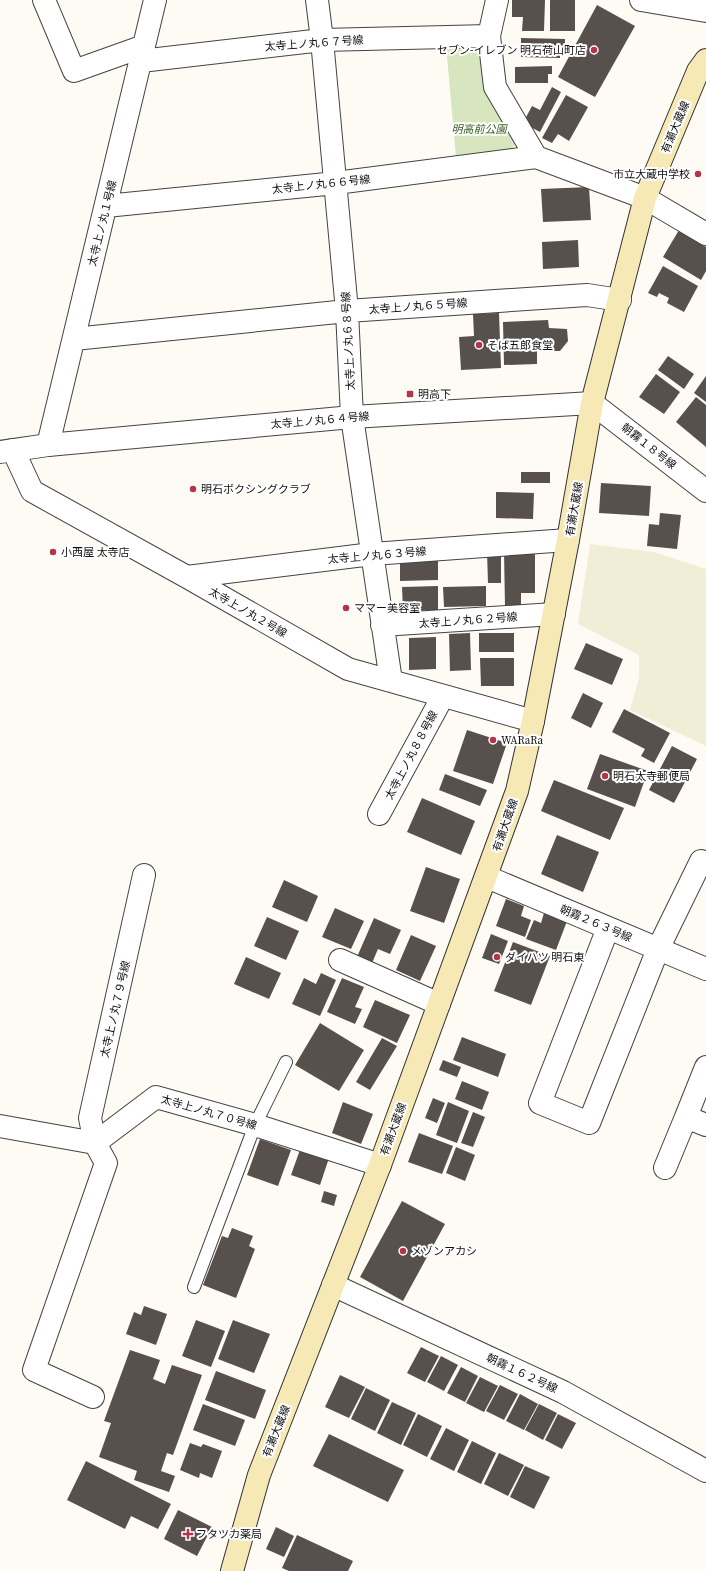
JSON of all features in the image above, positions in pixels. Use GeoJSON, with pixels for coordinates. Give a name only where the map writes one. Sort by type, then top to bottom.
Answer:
{"type":"FeatureCollection","features":[{"type":"Feature","properties":{"kind":"main road","name":"有瀬大蔵線"},"geometry":{"type":"LineString","coordinates":[[232,1571],[258,1475],[380,1165],[517,791],[533,721],[554,614],[592,403],[620,300],[645,198],[698,71],[706,60]]}},
{"type":"Feature","properties":{"kind":"street","name":"太寺上ノ丸６７号線"},"geometry":{"type":"LineString","coordinates":[[44,0],[74,71],[142,54],[322,40],[489,36]]}},
{"type":"Feature","properties":{"kind":"street","name":"太寺上ノ丸１号線"},"geometry":{"type":"LineString","coordinates":[[48,446],[155,0]]}},
{"type":"Feature","properties":{"kind":"street","name":"太寺上ノ丸６８号線"},"geometry":{"type":"LineString","coordinates":[[317,0],[336,183],[347,311],[352,417],[391,681]]}},
{"type":"Feature","properties":{"kind":"street"},"geometry":{"type":"LineString","coordinates":[[497,0],[489,36],[495,87],[536,157],[645,198],[706,234]]}},
{"type":"Feature","properties":{"kind":"street"},"geometry":{"type":"LineString","coordinates":[[641,0],[706,11]]}},
{"type":"Feature","properties":{"kind":"street","name":"太寺上ノ丸６６号線"},"geometry":{"type":"LineString","coordinates":[[106,206],[336,183],[536,157]]}},
{"type":"Feature","properties":{"kind":"street","name":"太寺上ノ丸６５号線"},"geometry":{"type":"LineString","coordinates":[[74,339],[347,311],[587,295],[620,300]]}},
{"type":"Feature","properties":{"kind":"street","name":"太寺上ノ丸６４号線"},"geometry":{"type":"LineString","coordinates":[[7,451],[352,417],[592,403]]}},
{"type":"Feature","properties":{"kind":"street","name":"朝霧１８号線"},"geometry":{"type":"LineString","coordinates":[[592,403],[706,491]]}},
{"type":"Feature","properties":{"kind":"street","name":"太寺上ノ丸２号線"},"geometry":{"type":"LineString","coordinates":[[7,451],[32,491],[348,669],[533,721]]}},
{"type":"Feature","properties":{"kind":"street","name":"太寺上ノ丸６３号線"},"geometry":{"type":"LineString","coordinates":[[187,577],[372,554],[568,540]]}},
{"type":"Feature","properties":{"kind":"street","name":"太寺上ノ丸６２号線"},"geometry":{"type":"LineString","coordinates":[[382,625],[554,614]]}},
{"type":"Feature","properties":{"kind":"street","name":"太寺上ノ丸８８号線"},"geometry":{"type":"LineString","coordinates":[[379,814],[443,696]]}},
{"type":"Feature","properties":{"kind":"street"},"geometry":{"type":"LineString","coordinates":[[608,928],[540,1103],[589,1123],[658,949],[701,861]]}},
{"type":"Feature","properties":{"kind":"street","name":"太寺上ノ丸７９号線"},"geometry":{"type":"LineString","coordinates":[[92,1396],[34,1370],[106,1163],[95,1143],[90,1118],[144,875]]}},
{"type":"Feature","properties":{"kind":"street","name":"朝霧２６３号線"},"geometry":{"type":"LineString","coordinates":[[486,878],[706,969]]}},
{"type":"Feature","properties":{"kind":"street"},"geometry":{"type":"LineString","coordinates":[[340,960],[440,1004]]}},
{"type":"Feature","properties":{"kind":"street"},"geometry":{"type":"LineString","coordinates":[[665,1168],[706,1067]]}},
{"type":"Feature","properties":{"kind":"street","name":"太寺上ノ丸７０号線"},"geometry":{"type":"LineString","coordinates":[[95,1143],[156,1097],[255,1125],[380,1165]]}},
{"type":"Feature","properties":{"kind":"street"},"geometry":{"type":"LineString","coordinates":[[686,1117],[706,1125]]}},
{"type":"Feature","properties":{"kind":"street"},"geometry":{"type":"LineString","coordinates":[[0,1126],[95,1143]]}},
{"type":"Feature","properties":{"kind":"street","name":"朝霧１６２号線"},"geometry":{"type":"LineString","coordinates":[[333,1285],[563,1392],[706,1471]]}},
{"type":"Feature","properties":{"kind":"lane"},"geometry":{"type":"LineString","coordinates":[[194,1287],[255,1125],[286,1062]]}},
{"type":"Feature","properties":{"kind":"shaded area"},"geometry":{"type":"Polygon","coordinates":[[[590,544],[654,552],[706,569],[706,746],[630,710],[639,678],[639,655],[578,624],[590,544]]]}},
{"type":"Feature","properties":{"kind":"green space","name":"明高前公園"},"geometry":{"type":"Polygon","coordinates":[[[485,43],[492,94],[515,145],[506,153],[456,158],[446,45],[485,43]]]}},
{"type":"Feature","properties":{"kind":"building"},"geometry":{"type":"Polygon","coordinates":[[[512,0],[545,0],[544,31],[522,31],[523,17],[512,17],[512,0]]]}},
{"type":"Feature","properties":{"kind":"building"},"geometry":{"type":"Polygon","coordinates":[[[550,0],[575,0],[575,31],[550,31],[550,0]]]}},
{"type":"Feature","properties":{"kind":"building"},"geometry":{"type":"Polygon","coordinates":[[[597,5],[635,26],[595,97],[558,77],[597,5]]]}},
{"type":"Feature","properties":{"kind":"building"},"geometry":{"type":"Polygon","coordinates":[[[521,38],[565,39],[565,46],[560,46],[560,58],[521,57],[521,38]]]}},
{"type":"Feature","properties":{"kind":"building"},"geometry":{"type":"Polygon","coordinates":[[[552,66],[552,74],[548,74],[548,83],[515,83],[515,67],[552,66]]]}},
{"type":"Feature","properties":{"kind":"building"},"geometry":{"type":"Polygon","coordinates":[[[552,87],[561,92],[540,132],[523,123],[532,106],[540,110],[552,87]]]}},
{"type":"Feature","properties":{"kind":"building"},"geometry":{"type":"Polygon","coordinates":[[[566,95],[588,107],[569,141],[558,134],[552,143],[542,138],[566,95]]]}},
{"type":"Feature","properties":{"kind":"building"},"geometry":{"type":"Polygon","coordinates":[[[589,187],[591,220],[543,222],[541,189],[589,187]]]}},
{"type":"Feature","properties":{"kind":"building"},"geometry":{"type":"Polygon","coordinates":[[[679,230],[706,247],[706,271],[701,280],[663,257],[679,230]]]}},
{"type":"Feature","properties":{"kind":"building"},"geometry":{"type":"Polygon","coordinates":[[[578,240],[579,267],[543,269],[542,242],[578,240]]]}},
{"type":"Feature","properties":{"kind":"building"},"geometry":{"type":"Polygon","coordinates":[[[663,266],[698,286],[684,312],[667,303],[669,298],[659,293],[657,297],[648,293],[663,266]]]}},
{"type":"Feature","properties":{"kind":"building"},"geometry":{"type":"Polygon","coordinates":[[[499,313],[501,368],[461,370],[459,337],[474,336],[473,314],[499,313]]]}},
{"type":"Feature","properties":{"kind":"building"},"geometry":{"type":"Polygon","coordinates":[[[548,320],[549,328],[567,329],[568,341],[560,351],[537,351],[537,364],[504,365],[503,322],[548,320]]]}},
{"type":"Feature","properties":{"kind":"building"},"geometry":{"type":"Polygon","coordinates":[[[668,356],[694,374],[684,389],[658,370],[668,356]]]}},
{"type":"Feature","properties":{"kind":"building"},"geometry":{"type":"Polygon","coordinates":[[[656,374],[680,392],[664,414],[639,397],[656,374]]]}},
{"type":"Feature","properties":{"kind":"building"},"geometry":{"type":"Polygon","coordinates":[[[706,376],[706,402],[694,393],[706,376]]]}},
{"type":"Feature","properties":{"kind":"building"},"geometry":{"type":"Polygon","coordinates":[[[696,397],[706,405],[706,447],[676,422],[696,397]]]}},
{"type":"Feature","properties":{"kind":"building"},"geometry":{"type":"Polygon","coordinates":[[[521,472],[550,472],[550,483],[521,483],[521,472]]]}},
{"type":"Feature","properties":{"kind":"building"},"geometry":{"type":"Polygon","coordinates":[[[601,483],[651,486],[649,516],[599,513],[601,483]]]}},
{"type":"Feature","properties":{"kind":"building"},"geometry":{"type":"Polygon","coordinates":[[[496,492],[534,493],[533,519],[496,518],[496,492]]]}},
{"type":"Feature","properties":{"kind":"building"},"geometry":{"type":"Polygon","coordinates":[[[660,513],[681,515],[677,549],[647,546],[649,524],[659,525],[660,513]]]}},
{"type":"Feature","properties":{"kind":"building"},"geometry":{"type":"Polygon","coordinates":[[[535,550],[535,593],[521,593],[521,606],[505,607],[504,551],[535,550]]]}},
{"type":"Feature","properties":{"kind":"building"},"geometry":{"type":"Polygon","coordinates":[[[501,551],[501,583],[488,583],[487,552],[501,551]]]}},
{"type":"Feature","properties":{"kind":"building"},"geometry":{"type":"Polygon","coordinates":[[[438,558],[438,580],[400,581],[400,559],[438,558]]]}},
{"type":"Feature","properties":{"kind":"building"},"geometry":{"type":"Polygon","coordinates":[[[438,586],[438,610],[403,611],[402,587],[438,586]]]}},
{"type":"Feature","properties":{"kind":"building"},"geometry":{"type":"Polygon","coordinates":[[[486,586],[486,606],[444,607],[443,587],[486,586]]]}},
{"type":"Feature","properties":{"kind":"building"},"geometry":{"type":"Polygon","coordinates":[[[470,633],[471,670],[450,671],[449,634],[470,633]]]}},
{"type":"Feature","properties":{"kind":"building"},"geometry":{"type":"Polygon","coordinates":[[[479,633],[514,633],[514,652],[479,652],[479,633]]]}},
{"type":"Feature","properties":{"kind":"building"},"geometry":{"type":"Polygon","coordinates":[[[436,637],[436,669],[409,670],[409,638],[436,637]]]}},
{"type":"Feature","properties":{"kind":"building"},"geometry":{"type":"Polygon","coordinates":[[[586,643],[623,659],[612,685],[574,669],[586,643]]]}},
{"type":"Feature","properties":{"kind":"building"},"geometry":{"type":"Polygon","coordinates":[[[480,658],[514,658],[514,686],[481,686],[480,658]]]}},
{"type":"Feature","properties":{"kind":"building"},"geometry":{"type":"Polygon","coordinates":[[[583,693],[603,703],[591,728],[571,718],[583,693]]]}},
{"type":"Feature","properties":{"kind":"building"},"geometry":{"type":"Polygon","coordinates":[[[624,709],[670,733],[654,763],[641,756],[645,749],[612,732],[624,709]]]}},
{"type":"Feature","properties":{"kind":"building"},"geometry":{"type":"Polygon","coordinates":[[[467,730],[507,743],[493,784],[453,771],[467,730]]]}},
{"type":"Feature","properties":{"kind":"building"},"geometry":{"type":"Polygon","coordinates":[[[672,746],[697,759],[674,803],[649,790],[672,746]]]}},
{"type":"Feature","properties":{"kind":"building"},"geometry":{"type":"Polygon","coordinates":[[[600,754],[648,771],[635,807],[587,789],[600,754]]]}},
{"type":"Feature","properties":{"kind":"building"},"geometry":{"type":"Polygon","coordinates":[[[445,774],[487,790],[480,806],[439,790],[445,774]]]}},
{"type":"Feature","properties":{"kind":"building"},"geometry":{"type":"Polygon","coordinates":[[[554,780],[624,808],[610,840],[541,811],[554,780]]]}},
{"type":"Feature","properties":{"kind":"building"},"geometry":{"type":"Polygon","coordinates":[[[422,798],[475,821],[461,855],[407,832],[422,798]]]}},
{"type":"Feature","properties":{"kind":"building"},"geometry":{"type":"Polygon","coordinates":[[[557,835],[599,852],[583,892],[541,874],[557,835]]]}},
{"type":"Feature","properties":{"kind":"building"},"geometry":{"type":"Polygon","coordinates":[[[426,867],[460,879],[444,923],[410,911],[426,867]]]}},
{"type":"Feature","properties":{"kind":"building"},"geometry":{"type":"Polygon","coordinates":[[[284,880],[318,896],[307,922],[272,907],[284,880]]]}},
{"type":"Feature","properties":{"kind":"building"},"geometry":{"type":"Polygon","coordinates":[[[506,899],[524,906],[521,916],[531,920],[525,937],[496,926],[506,899]]]}},
{"type":"Feature","properties":{"kind":"building"},"geometry":{"type":"Polygon","coordinates":[[[335,908],[364,921],[351,949],[322,937],[335,908]]]}},
{"type":"Feature","properties":{"kind":"building"},"geometry":{"type":"Polygon","coordinates":[[[544,913],[567,921],[556,950],[526,939],[534,920],[541,923],[544,913]]]}},
{"type":"Feature","properties":{"kind":"building"},"geometry":{"type":"Polygon","coordinates":[[[267,917],[299,931],[286,960],[254,946],[267,917]]]}},
{"type":"Feature","properties":{"kind":"building"},"geometry":{"type":"Polygon","coordinates":[[[374,918],[401,930],[390,954],[378,949],[372,963],[357,957],[374,918]]]}},
{"type":"Feature","properties":{"kind":"building"},"geometry":{"type":"Polygon","coordinates":[[[491,934],[508,941],[499,964],[482,958],[491,934]]]}},
{"type":"Feature","properties":{"kind":"building"},"geometry":{"type":"Polygon","coordinates":[[[411,935],[436,946],[420,981],[396,970],[411,935]]]}},
{"type":"Feature","properties":{"kind":"building"},"geometry":{"type":"Polygon","coordinates":[[[513,942],[550,956],[531,1005],[494,991],[513,942]]]}},
{"type":"Feature","properties":{"kind":"building"},"geometry":{"type":"Polygon","coordinates":[[[246,957],[281,973],[269,999],[234,984],[246,957]]]}},
{"type":"Feature","properties":{"kind":"building"},"geometry":{"type":"Polygon","coordinates":[[[321,973],[336,980],[320,1016],[292,1004],[304,978],[316,984],[321,973]]]}},
{"type":"Feature","properties":{"kind":"building"},"geometry":{"type":"Polygon","coordinates":[[[342,978],[364,987],[355,1007],[362,1009],[355,1024],[327,1012],[342,978]]]}},
{"type":"Feature","properties":{"kind":"building"},"geometry":{"type":"Polygon","coordinates":[[[375,1000],[410,1015],[397,1043],[363,1027],[375,1000]]]}},
{"type":"Feature","properties":{"kind":"building"},"geometry":{"type":"Polygon","coordinates":[[[320,1023],[364,1050],[339,1091],[295,1065],[320,1023]]]}},
{"type":"Feature","properties":{"kind":"building"},"geometry":{"type":"Polygon","coordinates":[[[462,1037],[506,1054],[498,1077],[453,1060],[462,1037]]]}},
{"type":"Feature","properties":{"kind":"building"},"geometry":{"type":"Polygon","coordinates":[[[382,1038],[397,1046],[370,1090],[356,1082],[382,1038]]]}},
{"type":"Feature","properties":{"kind":"building"},"geometry":{"type":"Polygon","coordinates":[[[443,1060],[461,1067],[457,1077],[439,1070],[443,1060]]]}},
{"type":"Feature","properties":{"kind":"building"},"geometry":{"type":"Polygon","coordinates":[[[462,1081],[489,1092],[482,1110],[455,1099],[462,1081]]]}},
{"type":"Feature","properties":{"kind":"building"},"geometry":{"type":"Polygon","coordinates":[[[433,1098],[445,1103],[437,1123],[425,1118],[433,1098]]]}},
{"type":"Feature","properties":{"kind":"building"},"geometry":{"type":"Polygon","coordinates":[[[343,1102],[373,1114],[361,1144],[332,1133],[343,1102]]]}},
{"type":"Feature","properties":{"kind":"building"},"geometry":{"type":"Polygon","coordinates":[[[448,1102],[469,1111],[457,1143],[436,1135],[448,1102]]]}},
{"type":"Feature","properties":{"kind":"building"},"geometry":{"type":"Polygon","coordinates":[[[473,1112],[485,1117],[473,1147],[461,1143],[473,1112]]]}},
{"type":"Feature","properties":{"kind":"building"},"geometry":{"type":"Polygon","coordinates":[[[419,1133],[453,1146],[442,1174],[408,1162],[419,1133]]]}},
{"type":"Feature","properties":{"kind":"building"},"geometry":{"type":"Polygon","coordinates":[[[260,1139],[291,1150],[278,1186],[247,1175],[260,1139]]]}},
{"type":"Feature","properties":{"kind":"building"},"geometry":{"type":"Polygon","coordinates":[[[301,1147],[329,1158],[320,1185],[291,1175],[301,1147]]]}},
{"type":"Feature","properties":{"kind":"building"},"geometry":{"type":"Polygon","coordinates":[[[456,1147],[475,1155],[465,1181],[446,1173],[456,1147]]]}},
{"type":"Feature","properties":{"kind":"building"},"geometry":{"type":"Polygon","coordinates":[[[324,1191],[337,1195],[334,1206],[321,1202],[324,1191]]]}},
{"type":"Feature","properties":{"kind":"building","name":"メゾンアカシ"},"geometry":{"type":"Polygon","coordinates":[[[402,1201],[445,1224],[403,1301],[360,1277],[402,1201]]]}},
{"type":"Feature","properties":{"kind":"building"},"geometry":{"type":"Polygon","coordinates":[[[232,1228],[253,1236],[249,1246],[255,1249],[236,1298],[203,1285],[222,1236],[228,1238],[232,1228]]]}},
{"type":"Feature","properties":{"kind":"building"},"geometry":{"type":"Polygon","coordinates":[[[144,1306],[167,1314],[156,1345],[126,1334],[134,1312],[141,1315],[144,1306]]]}},
{"type":"Feature","properties":{"kind":"building"},"geometry":{"type":"Polygon","coordinates":[[[196,1320],[225,1331],[211,1367],[182,1356],[196,1320]]]}},
{"type":"Feature","properties":{"kind":"building"},"geometry":{"type":"Polygon","coordinates":[[[233,1320],[270,1334],[254,1373],[218,1359],[233,1320]]]}},
{"type":"Feature","properties":{"kind":"building"},"geometry":{"type":"Polygon","coordinates":[[[421,1347],[439,1356],[425,1382],[407,1373],[421,1347]]]}},
{"type":"Feature","properties":{"kind":"building"},"geometry":{"type":"Polygon","coordinates":[[[130,1350],[160,1360],[153,1379],[165,1384],[172,1365],[202,1375],[173,1455],[167,1453],[161,1471],[175,1476],[169,1492],[134,1480],[137,1471],[99,1457],[111,1423],[104,1421],[130,1350]]]}},
{"type":"Feature","properties":{"kind":"building"},"geometry":{"type":"Polygon","coordinates":[[[441,1356],[458,1365],[444,1391],[427,1382],[441,1356]]]}},
{"type":"Feature","properties":{"kind":"building"},"geometry":{"type":"Polygon","coordinates":[[[461,1367],[478,1376],[465,1402],[447,1393],[461,1367]]]}},
{"type":"Feature","properties":{"kind":"building"},"geometry":{"type":"Polygon","coordinates":[[[216,1371],[266,1390],[255,1419],[205,1400],[216,1371]]]}},
{"type":"Feature","properties":{"kind":"building"},"geometry":{"type":"Polygon","coordinates":[[[340,1375],[365,1387],[349,1418],[325,1407],[340,1375]]]}},
{"type":"Feature","properties":{"kind":"building"},"geometry":{"type":"Polygon","coordinates":[[[480,1377],[498,1386],[484,1412],[466,1403],[480,1377]]]}},
{"type":"Feature","properties":{"kind":"building"},"geometry":{"type":"Polygon","coordinates":[[[500,1385],[518,1394],[504,1420],[486,1411],[500,1385]]]}},
{"type":"Feature","properties":{"kind":"building"},"geometry":{"type":"Polygon","coordinates":[[[366,1388],[390,1400],[375,1431],[351,1419],[366,1388]]]}},
{"type":"Feature","properties":{"kind":"building"},"geometry":{"type":"Polygon","coordinates":[[[520,1394],[538,1404],[524,1430],[506,1421],[520,1394]]]}},
{"type":"Feature","properties":{"kind":"building"},"geometry":{"type":"Polygon","coordinates":[[[392,1402],[416,1413],[401,1445],[377,1433],[392,1402]]]}},
{"type":"Feature","properties":{"kind":"building"},"geometry":{"type":"Polygon","coordinates":[[[203,1404],[245,1420],[235,1446],[193,1430],[203,1404]]]}},
{"type":"Feature","properties":{"kind":"building"},"geometry":{"type":"Polygon","coordinates":[[[539,1404],[557,1413],[543,1440],[525,1430],[539,1404]]]}},
{"type":"Feature","properties":{"kind":"building"},"geometry":{"type":"Polygon","coordinates":[[[418,1414],[442,1426],[427,1457],[403,1445],[418,1414]]]}},
{"type":"Feature","properties":{"kind":"building"},"geometry":{"type":"Polygon","coordinates":[[[558,1414],[576,1423],[562,1449],[545,1440],[558,1414]]]}},
{"type":"Feature","properties":{"kind":"building"},"geometry":{"type":"Polygon","coordinates":[[[446,1428],[469,1440],[454,1471],[430,1459],[446,1428]]]}},
{"type":"Feature","properties":{"kind":"building"},"geometry":{"type":"Polygon","coordinates":[[[329,1434],[404,1470],[388,1502],[313,1466],[329,1434]]]}},
{"type":"Feature","properties":{"kind":"building"},"geometry":{"type":"Polygon","coordinates":[[[472,1441],[496,1453],[481,1484],[457,1472],[472,1441]]]}},
{"type":"Feature","properties":{"kind":"building"},"geometry":{"type":"Polygon","coordinates":[[[190,1443],[201,1447],[203,1444],[222,1451],[212,1478],[200,1473],[199,1478],[180,1470],[190,1443]]]}},
{"type":"Feature","properties":{"kind":"building"},"geometry":{"type":"Polygon","coordinates":[[[499,1453],[524,1465],[508,1496],[484,1484],[499,1453]]]}},
{"type":"Feature","properties":{"kind":"building"},"geometry":{"type":"Polygon","coordinates":[[[86,1461],[171,1504],[158,1529],[131,1516],[125,1529],[67,1500],[86,1461]]]}},
{"type":"Feature","properties":{"kind":"building"},"geometry":{"type":"Polygon","coordinates":[[[525,1466],[550,1477],[534,1509],[510,1497],[525,1466]]]}},
{"type":"Feature","properties":{"kind":"building"},"geometry":{"type":"Polygon","coordinates":[[[178,1510],[212,1527],[197,1556],[164,1539],[178,1510]]]}},
{"type":"Feature","properties":{"kind":"building"},"geometry":{"type":"Polygon","coordinates":[[[276,1527],[294,1536],[284,1557],[266,1549],[276,1527]]]}},
{"type":"Feature","properties":{"kind":"building"},"geometry":{"type":"Polygon","coordinates":[[[297,1535],[353,1561],[348,1571],[289,1571],[282,1568],[297,1535]]]}},
{"type":"Feature","properties":{"kind":"place","name":"セブン-イレブン 明石荷山町店"},"geometry":{"type":"Point","coordinates":[594,50]}},
{"type":"Feature","properties":{"kind":"place","name":"市立大蔵中学校"},"geometry":{"type":"Point","coordinates":[698,174]}},
{"type":"Feature","properties":{"kind":"place","name":"そば五郎食堂"},"geometry":{"type":"Point","coordinates":[479,345]}},
{"type":"Feature","properties":{"kind":"place","name":"明高下"},"geometry":{"type":"Point","coordinates":[410,394]}},
{"type":"Feature","properties":{"kind":"place","name":"明石ボクシングクラブ"},"geometry":{"type":"Point","coordinates":[193,489]}},
{"type":"Feature","properties":{"kind":"place","name":"小西屋 太寺店"},"geometry":{"type":"Point","coordinates":[53,552]}},
{"type":"Feature","properties":{"kind":"place","name":"ママー美容室"},"geometry":{"type":"Point","coordinates":[346,608]}},
{"type":"Feature","properties":{"kind":"place","name":"WARaRa"},"geometry":{"type":"Point","coordinates":[493,740]}},
{"type":"Feature","properties":{"kind":"place","name":"明石太寺郵便局"},"geometry":{"type":"Point","coordinates":[605,776]}},
{"type":"Feature","properties":{"kind":"place","name":"ダイハツ 明石東"},"geometry":{"type":"Point","coordinates":[497,957]}},
{"type":"Feature","properties":{"kind":"place","name":"メゾンアカシ"},"geometry":{"type":"Point","coordinates":[403,1251]}},
{"type":"Feature","properties":{"kind":"place","name":"フタツカ薬局"},"geometry":{"type":"Point","coordinates":[188,1534]}}]}
